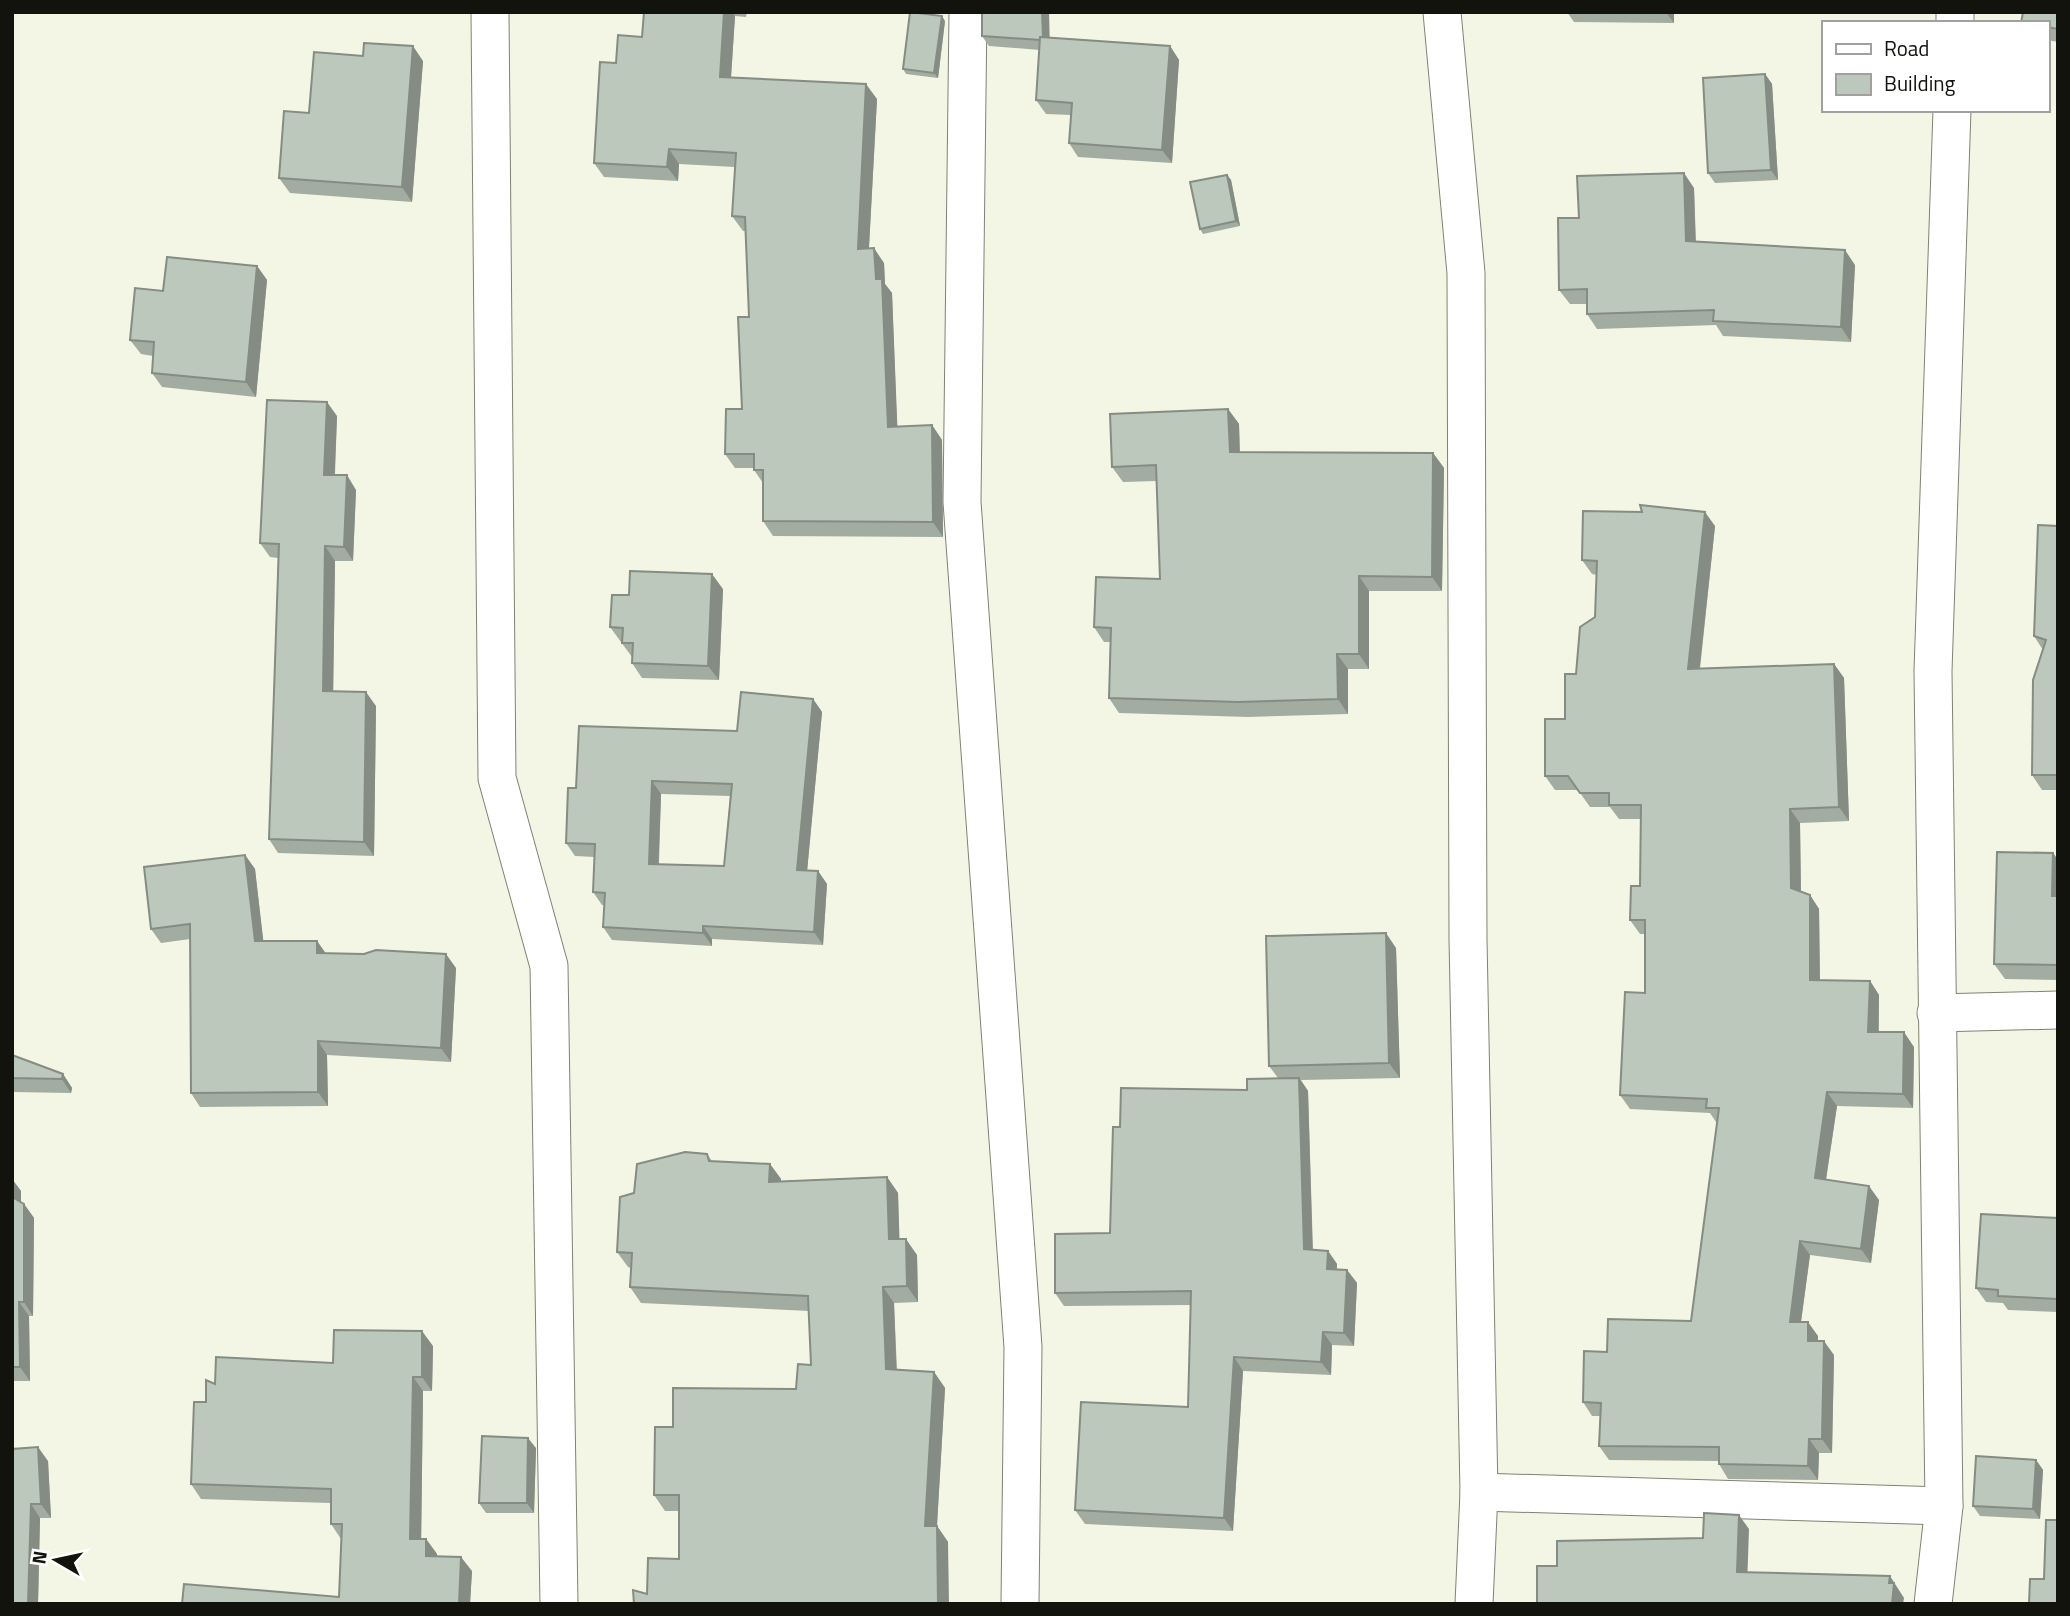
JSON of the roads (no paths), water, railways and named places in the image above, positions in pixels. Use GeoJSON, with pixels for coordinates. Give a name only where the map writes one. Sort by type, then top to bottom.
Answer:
{"type":"FeatureCollection","features":[{"type":"Feature","properties":{"kind":"street"},"geometry":{"type":"LineString","coordinates":[[490,12],[497,778],[549,967],[559,1604]]}},
{"type":"Feature","properties":{"kind":"street"},"geometry":{"type":"LineString","coordinates":[[968,12],[962,502],[1023,1348],[1020,1604]]}},
{"type":"Feature","properties":{"kind":"street"},"geometry":{"type":"LineString","coordinates":[[1442,12],[1466,273],[1468,925],[1479,1492],[1474,1604]]}},
{"type":"Feature","properties":{"kind":"street"},"geometry":{"type":"LineString","coordinates":[[1933,1604],[1944,1506],[1933,671],[1952,112]]}},
{"type":"Feature","properties":{"kind":"street"},"geometry":{"type":"LineString","coordinates":[[1936,1013],[2058,1010]]}},
{"type":"Feature","properties":{"kind":"street"},"geometry":{"type":"LineString","coordinates":[[1479,1492],[1944,1506]]}}]}
